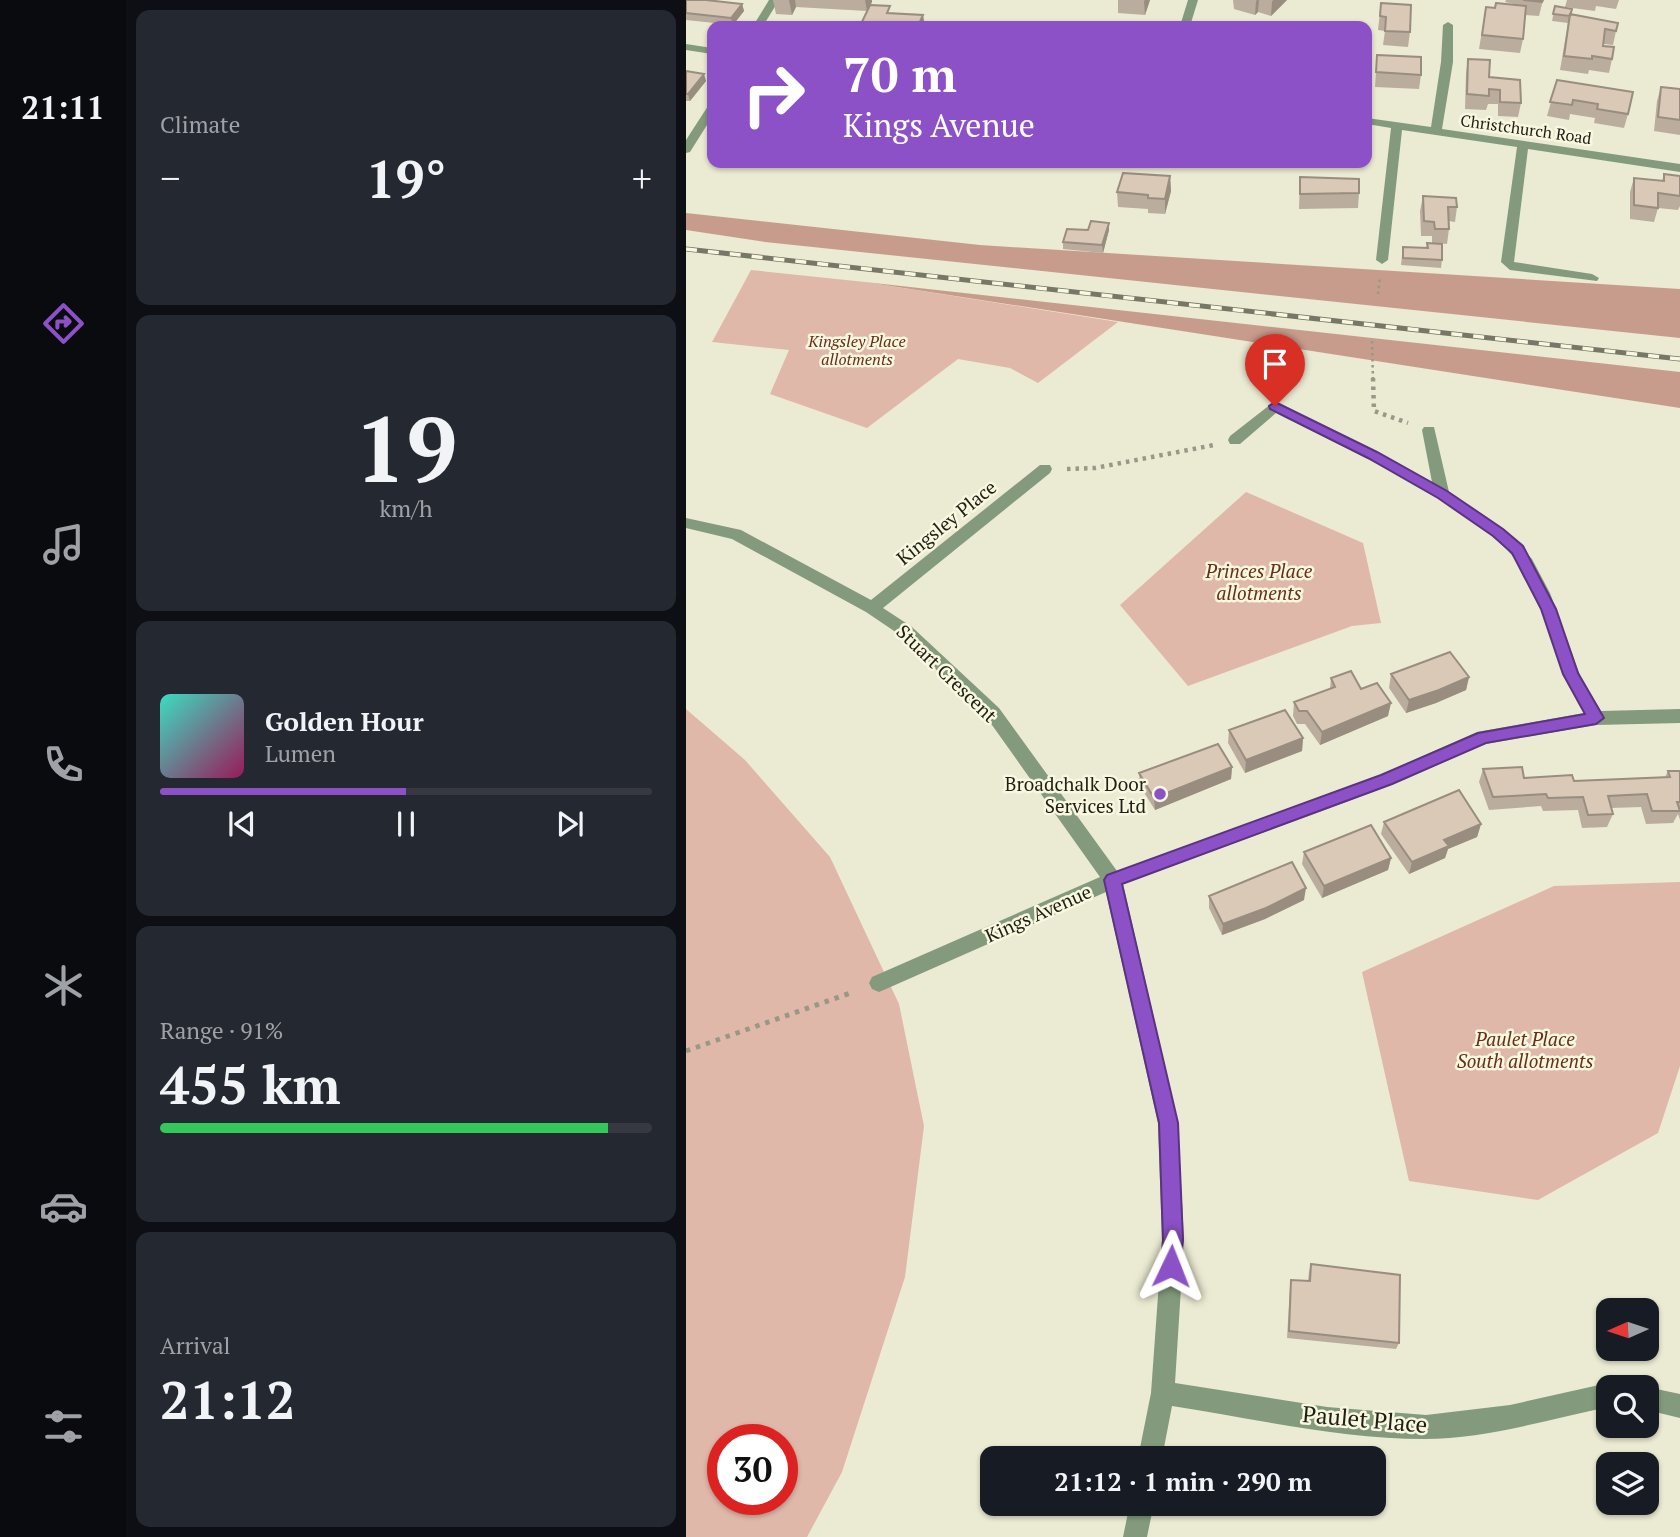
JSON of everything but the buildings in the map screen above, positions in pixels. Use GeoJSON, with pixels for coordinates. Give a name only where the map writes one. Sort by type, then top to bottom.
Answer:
{"type":"FeatureCollection","features":[{"type":"Feature","properties":{"kind":"street"},"geometry":{"type":"LineString","coordinates":[[761,21],[774,0]]}},
{"type":"Feature","properties":{"kind":"street"},"geometry":{"type":"LineString","coordinates":[[1187,21],[1193,0]]}},
{"type":"Feature","properties":{"kind":"street"},"geometry":{"type":"LineString","coordinates":[[1436,131],[1447,62],[1448,25]]}},
{"type":"Feature","properties":{"kind":"street"},"geometry":{"type":"LineString","coordinates":[[686,47],[707,50]]}},
{"type":"Feature","properties":{"kind":"street"},"geometry":{"type":"LineString","coordinates":[[686,149],[707,116]]}},
{"type":"Feature","properties":{"kind":"street","name":"Christchurch Road"},"geometry":{"type":"LineString","coordinates":[[1372,122],[1680,168]]}},
{"type":"Feature","properties":{"kind":"street"},"geometry":{"type":"LineString","coordinates":[[1382,260],[1397,125]]}},
{"type":"Feature","properties":{"kind":"street"},"geometry":{"type":"LineString","coordinates":[[1523,145],[1507,262],[1515,269],[1592,278]]}},
{"type":"Feature","properties":{"kind":"street"},"geometry":{"type":"LineString","coordinates":[[1235,440],[1275,406],[1373,455],[1442,494],[1498,532],[1518,550],[1548,609],[1570,674],[1596,718]]}},
{"type":"Feature","properties":{"kind":"street"},"geometry":{"type":"LineString","coordinates":[[1429,430],[1442,494]]}},
{"type":"Feature","properties":{"kind":"street","name":"Kingsley Place"},"geometry":{"type":"LineString","coordinates":[[872,607],[1045,469]]}},
{"type":"Feature","properties":{"kind":"street","name":"Stuart Crescent"},"geometry":{"type":"LineString","coordinates":[[686,523],[736,534],[872,607],[906,631],[993,713],[1112,880],[1168,1123],[1173,1240],[1163,1393],[1152,1446]]}},
{"type":"Feature","properties":{"kind":"street","name":"Kings Avenue"},"geometry":{"type":"LineString","coordinates":[[879,983],[1112,880],[1386,780],[1483,737],[1596,718],[1680,716]]}},
{"type":"Feature","properties":{"kind":"street","name":"Paulet Place"},"geometry":{"type":"LineString","coordinates":[[1163,1393],[1327,1419],[1426,1427],[1510,1417],[1596,1398]]}},
{"type":"Feature","properties":{"kind":"street"},"geometry":{"type":"LineString","coordinates":[[1659,1402],[1680,1406]]}},
{"type":"Feature","properties":{"kind":"street"},"geometry":{"type":"LineString","coordinates":[[1135,1537],[1139,1516]]}},
{"type":"Feature","properties":{"kind":"path"},"geometry":{"type":"LineString","coordinates":[[1371,341],[1374,411],[1429,430]]}},
{"type":"Feature","properties":{"kind":"path"},"geometry":{"type":"LineString","coordinates":[[1045,469],[1095,468],[1167,456],[1235,440]]}},
{"type":"Feature","properties":{"kind":"path"},"geometry":{"type":"LineString","coordinates":[[686,1051],[879,983]]}},
{"type":"Feature","properties":{"kind":"green space","name":"Kingsley Place allotments"},"geometry":{"type":"Polygon","coordinates":[[[751,270],[865,282],[1118,322],[1038,383],[1010,368],[958,359],[867,428],[770,394],[789,350],[712,342],[751,270]]]}},
{"type":"Feature","properties":{"kind":"green space","name":"Princes Place allotments"},"geometry":{"type":"Polygon","coordinates":[[[1246,492],[1363,543],[1381,623],[1352,626],[1188,686],[1120,605],[1246,492]]]}},
{"type":"Feature","properties":{"kind":"green space"},"geometry":{"type":"Polygon","coordinates":[[[686,709],[745,760],[830,857],[899,1004],[924,1126],[905,1277],[842,1472],[807,1537],[686,1537],[686,709]]]}},
{"type":"Feature","properties":{"kind":"green space","name":"Paulet Place South allotments"},"geometry":{"type":"Polygon","coordinates":[[[1680,882],[1680,1066],[1658,1133],[1538,1200],[1409,1181],[1362,972],[1554,886],[1680,882]]]}},
{"type":"Feature","properties":{"kind":"shaded area"},"geometry":{"type":"Polygon","coordinates":[[[686,213],[980,245],[1680,289],[1680,338],[765,242],[686,230],[686,213]]]}},
{"type":"Feature","properties":{"kind":"shaded area"},"geometry":{"type":"Polygon","coordinates":[[[865,282],[1680,372],[1680,408],[865,282]]]}},
{"type":"Feature","properties":{"kind":"railway"},"geometry":{"type":"LineString","coordinates":[[686,249],[1680,359]]}},
{"type":"Feature","properties":{"kind":"place","name":"Broadchalk Door Services Ltd"},"geometry":{"type":"Point","coordinates":[1160,794]}},
{"type":"Feature","properties":{"kind":"route"},"geometry":{"type":"LineString","coordinates":[[1171,1266],[1173,1240],[1168,1123],[1142,999],[1112,880],[1386,780],[1483,737],[1596,718],[1570,674],[1548,609],[1518,550],[1498,532],[1442,494],[1373,455],[1275,406]]}}]}
